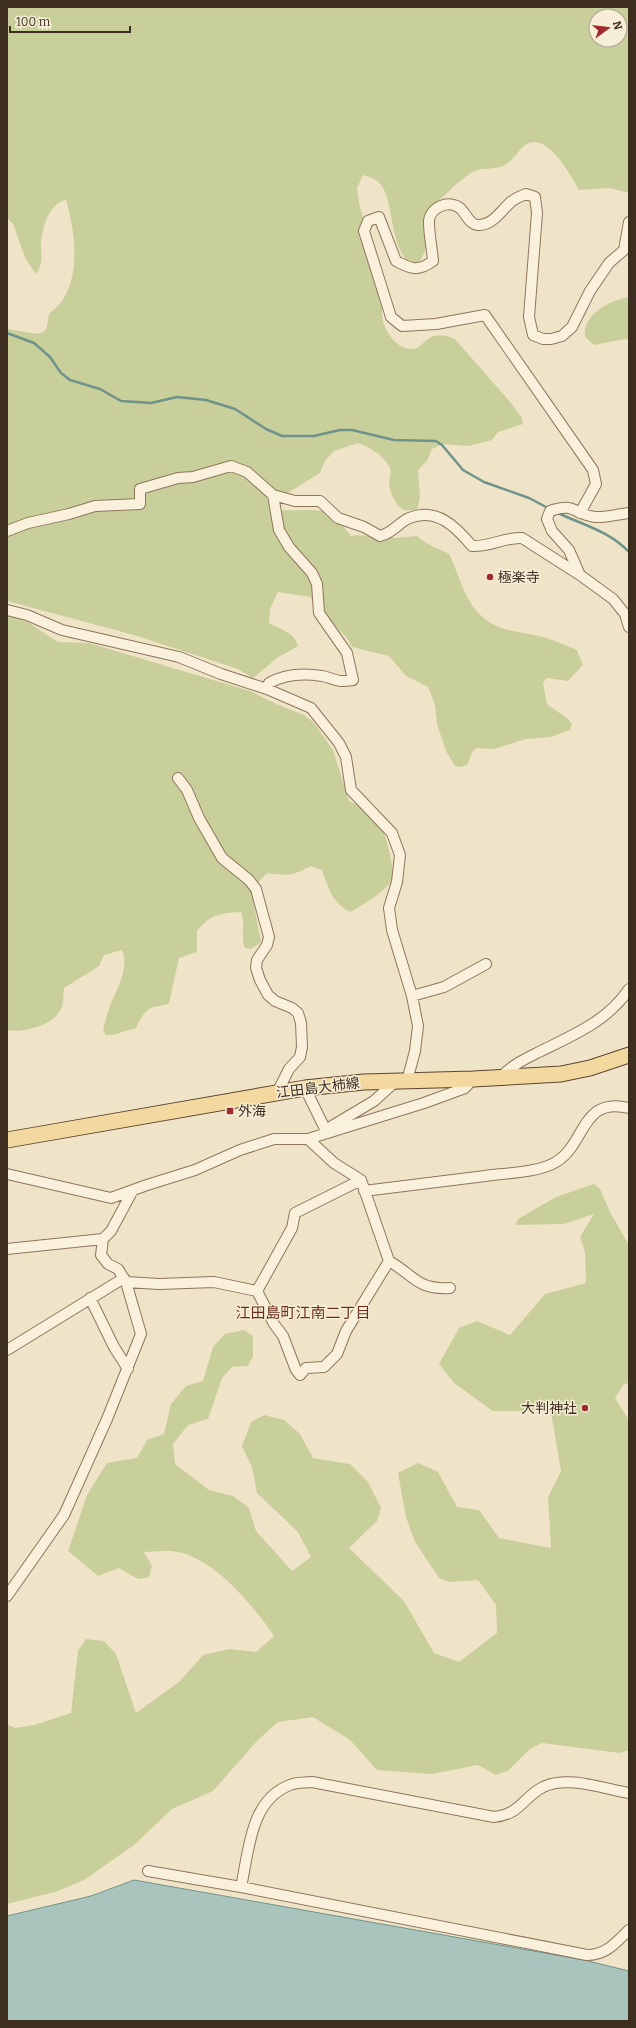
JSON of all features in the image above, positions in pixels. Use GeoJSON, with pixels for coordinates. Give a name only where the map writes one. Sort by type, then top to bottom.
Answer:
{"type":"FeatureCollection","features":[{"type":"Feature","properties":{"kind":"main road","name":"江田島大柿線"},"geometry":{"type":"LineString","coordinates":[[7,1140],[304,1088],[364,1082],[473,1079],[575,1072],[629,1055]]}},
{"type":"Feature","properties":{"kind":"street"},"geometry":{"type":"LineString","coordinates":[[580,513],[596,484],[593,470],[499,334],[484,315],[436,324],[402,326],[391,316],[364,231],[368,221],[380,218],[396,261],[408,268],[423,268],[433,261],[429,220],[435,210],[444,204],[452,203],[461,209],[470,221],[477,225],[488,224],[513,200],[526,194],[535,197],[538,213],[529,317],[533,335],[543,339],[562,336],[572,327],[590,291],[601,274],[624,250],[629,222]]}},
{"type":"Feature","properties":{"kind":"street"},"geometry":{"type":"LineString","coordinates":[[7,531],[28,523],[69,514],[95,506],[140,504],[140,489],[178,478],[193,477],[231,466],[247,472],[274,495],[295,501],[320,501],[338,518],[364,527],[380,536],[388,534],[408,518],[421,516],[441,517],[458,530],[472,546],[481,547],[511,537],[522,538],[580,575],[613,599],[625,614],[629,627]]}},
{"type":"Feature","properties":{"kind":"street"},"geometry":{"type":"LineString","coordinates":[[267,689],[269,683],[288,675],[322,676],[340,682],[352,680],[347,653],[319,614],[317,584],[312,573],[289,547],[279,530],[274,495]]}},
{"type":"Feature","properties":{"kind":"street"},"geometry":{"type":"LineString","coordinates":[[580,575],[569,550],[552,531],[547,518],[550,511],[562,506],[594,517],[605,517],[629,513]]}},
{"type":"Feature","properties":{"kind":"street"},"geometry":{"type":"LineString","coordinates":[[7,610],[27,614],[62,630],[179,656],[221,674],[267,689],[311,708],[339,743],[346,757],[351,790],[392,833],[400,855],[397,882],[389,908],[392,930],[412,996],[418,1026],[415,1051],[402,1081],[327,1131]]}},
{"type":"Feature","properties":{"kind":"street"},"geometry":{"type":"LineString","coordinates":[[178,778],[187,790],[199,818],[222,858],[249,880],[256,888],[269,937],[267,945],[257,960],[256,968],[260,980],[268,995],[292,1008],[298,1013],[301,1023],[302,1047],[300,1057],[290,1069],[277,1093]]}},
{"type":"Feature","properties":{"kind":"street"},"geometry":{"type":"LineString","coordinates":[[412,996],[444,987],[486,964]]}},
{"type":"Feature","properties":{"kind":"street"},"geometry":{"type":"LineString","coordinates":[[501,1077],[511,1066],[577,1033],[608,1014],[629,989]]}},
{"type":"Feature","properties":{"kind":"street"},"geometry":{"type":"LineString","coordinates":[[7,1174],[111,1198],[196,1170],[240,1150],[274,1139],[308,1139],[327,1131],[424,1103],[465,1088],[473,1079]]}},
{"type":"Feature","properties":{"kind":"street"},"geometry":{"type":"LineString","coordinates":[[304,1088],[327,1131]]}},
{"type":"Feature","properties":{"kind":"street"},"geometry":{"type":"LineString","coordinates":[[364,1191],[510,1173],[554,1164],[562,1158],[590,1118],[601,1108],[616,1105],[629,1108]]}},
{"type":"Feature","properties":{"kind":"street"},"geometry":{"type":"LineString","coordinates":[[308,1139],[334,1162],[361,1180],[389,1261],[402,1269],[419,1283],[435,1289],[450,1288]]}},
{"type":"Feature","properties":{"kind":"street"},"geometry":{"type":"LineString","coordinates":[[257,1292],[292,1228],[294,1213],[361,1180]]}},
{"type":"Feature","properties":{"kind":"street"},"geometry":{"type":"LineString","coordinates":[[7,1596],[64,1515],[128,1369],[141,1334],[125,1280],[118,1269],[108,1264],[100,1255],[103,1239],[111,1231],[132,1192]]}},
{"type":"Feature","properties":{"kind":"street"},"geometry":{"type":"LineString","coordinates":[[7,1249],[103,1239]]}},
{"type":"Feature","properties":{"kind":"street"},"geometry":{"type":"LineString","coordinates":[[7,1350],[90,1298],[125,1280],[159,1284],[214,1282],[257,1292],[274,1324],[283,1336],[296,1370],[300,1375],[306,1368],[324,1367],[338,1354],[346,1331],[389,1261]]}},
{"type":"Feature","properties":{"kind":"street"},"geometry":{"type":"LineString","coordinates":[[90,1298],[114,1347],[128,1369]]}},
{"type":"Feature","properties":{"kind":"street"},"geometry":{"type":"LineString","coordinates":[[241,1887],[256,1818],[265,1803],[277,1792],[291,1784],[312,1782],[494,1817],[514,1812],[533,1794],[544,1787],[560,1783],[576,1784],[629,1793]]}},
{"type":"Feature","properties":{"kind":"street"},"geometry":{"type":"LineString","coordinates":[[148,1871],[241,1887],[587,1955],[604,1952],[612,1947],[629,1930]]}},
{"type":"Feature","properties":{"kind":"green space"},"geometry":{"type":"Polygon","coordinates":[[[7,7],[629,7],[629,193],[610,188],[579,190],[564,166],[550,149],[542,144],[533,142],[525,145],[511,161],[501,167],[479,170],[470,173],[428,211],[425,251],[419,264],[410,262],[403,255],[398,245],[387,196],[381,185],[374,179],[363,175],[357,188],[360,207],[385,299],[382,310],[382,318],[386,330],[399,345],[410,349],[415,349],[437,335],[455,339],[511,403],[522,418],[523,424],[498,432],[492,440],[468,446],[443,444],[432,449],[427,461],[418,470],[420,497],[417,510],[404,510],[398,506],[392,495],[389,484],[391,470],[388,464],[376,452],[358,443],[334,451],[325,461],[320,473],[278,499],[274,509],[322,511],[335,517],[351,536],[357,535],[396,538],[417,536],[426,543],[449,554],[468,599],[480,614],[488,621],[505,629],[546,638],[577,650],[583,665],[568,681],[546,678],[543,684],[547,704],[568,719],[572,724],[570,730],[551,737],[526,739],[494,749],[477,748],[472,752],[468,764],[462,767],[455,766],[446,751],[437,724],[435,705],[428,687],[406,676],[389,656],[352,647],[346,637],[327,618],[310,597],[278,592],[270,609],[269,623],[282,629],[294,638],[298,646],[277,658],[253,678],[238,669],[134,635],[7,601],[7,329],[38,334],[44,332],[47,327],[49,314],[61,303],[68,290],[74,265],[74,238],[66,200],[55,206],[45,224],[41,244],[41,263],[36,274],[26,260],[13,224],[7,218],[7,7]]]}},
{"type":"Feature","properties":{"kind":"green space"},"geometry":{"type":"Polygon","coordinates":[[[629,297],[629,340],[625,339],[594,345],[585,337],[585,329],[588,321],[593,315],[614,301],[629,297]]]}},
{"type":"Feature","properties":{"kind":"green space"},"geometry":{"type":"Polygon","coordinates":[[[7,614],[26,621],[58,642],[89,643],[250,691],[274,703],[304,715],[314,723],[333,750],[349,801],[374,817],[383,831],[389,849],[393,874],[390,883],[366,903],[350,912],[335,899],[329,889],[322,870],[311,866],[299,872],[290,874],[280,875],[267,873],[254,887],[253,900],[261,942],[251,949],[245,948],[241,912],[222,914],[207,921],[197,931],[197,952],[179,958],[169,1003],[148,1009],[136,1028],[112,1035],[106,1035],[103,1030],[123,972],[124,957],[122,950],[104,955],[99,966],[64,988],[62,1007],[57,1015],[51,1020],[45,1024],[29,1029],[14,1031],[7,1030],[7,614]]]}},
{"type":"Feature","properties":{"kind":"green space"},"geometry":{"type":"Polygon","coordinates":[[[594,1184],[600,1189],[611,1214],[629,1245],[629,1383],[624,1384],[615,1398],[629,1420],[629,1750],[620,1753],[542,1743],[530,1749],[508,1771],[496,1775],[478,1765],[432,1774],[377,1770],[350,1740],[313,1717],[278,1722],[258,1740],[213,1791],[172,1809],[134,1845],[84,1880],[58,1891],[7,1904],[7,1724],[15,1728],[34,1725],[71,1713],[78,1651],[86,1639],[104,1641],[116,1654],[136,1713],[179,1682],[203,1655],[230,1649],[256,1652],[274,1636],[255,1610],[230,1583],[201,1561],[186,1554],[171,1551],[144,1552],[152,1566],[149,1577],[138,1579],[119,1568],[98,1576],[68,1551],[87,1495],[107,1463],[137,1458],[147,1440],[164,1434],[171,1404],[186,1386],[203,1381],[213,1347],[225,1334],[244,1330],[253,1336],[253,1356],[248,1366],[232,1367],[222,1378],[208,1419],[188,1425],[173,1444],[175,1464],[209,1490],[233,1496],[249,1508],[256,1531],[292,1571],[311,1557],[298,1532],[257,1493],[252,1467],[242,1446],[251,1422],[264,1415],[284,1420],[300,1434],[313,1458],[350,1464],[368,1482],[381,1508],[377,1521],[349,1548],[404,1601],[434,1653],[459,1662],[497,1633],[496,1605],[478,1580],[450,1582],[439,1578],[415,1542],[406,1517],[398,1473],[418,1463],[438,1472],[457,1507],[479,1510],[499,1538],[551,1548],[548,1497],[561,1471],[550,1407],[523,1411],[493,1411],[454,1383],[439,1364],[459,1328],[477,1321],[510,1335],[545,1294],[586,1283],[585,1252],[580,1237],[594,1214],[563,1224],[516,1225],[518,1219],[556,1197],[594,1184]]]}},
{"type":"Feature","properties":{"kind":"water"},"geometry":{"type":"Polygon","coordinates":[[[134,1880],[584,1960],[629,1971],[629,2021],[7,2021],[7,1916],[91,1896],[134,1880]]]}},
{"type":"Feature","properties":{"kind":"waterway"},"geometry":{"type":"LineString","coordinates":[[7,333],[34,343],[50,357],[61,373],[70,380],[100,389],[121,401],[151,403],[177,397],[206,400],[235,409],[266,429],[282,436],[314,436],[340,430],[352,430],[394,440],[436,441],[442,445],[463,470],[484,482],[529,498],[548,508]]}},
{"type":"Feature","properties":{"kind":"waterway"},"geometry":{"type":"LineString","coordinates":[[558,513],[595,529],[613,539],[629,552]]}},
{"type":"Feature","properties":{"kind":"place","name":"極楽寺"},"geometry":{"type":"Point","coordinates":[490,577]}},
{"type":"Feature","properties":{"kind":"place","name":"外海"},"geometry":{"type":"Point","coordinates":[230,1111]}},
{"type":"Feature","properties":{"kind":"place","name":"大判神社"},"geometry":{"type":"Point","coordinates":[585,1408]}},
{"type":"Feature","properties":{"kind":"district","name":"江田島町江南二丁目"},"geometry":{"type":"Point","coordinates":[303,1313]}}]}
